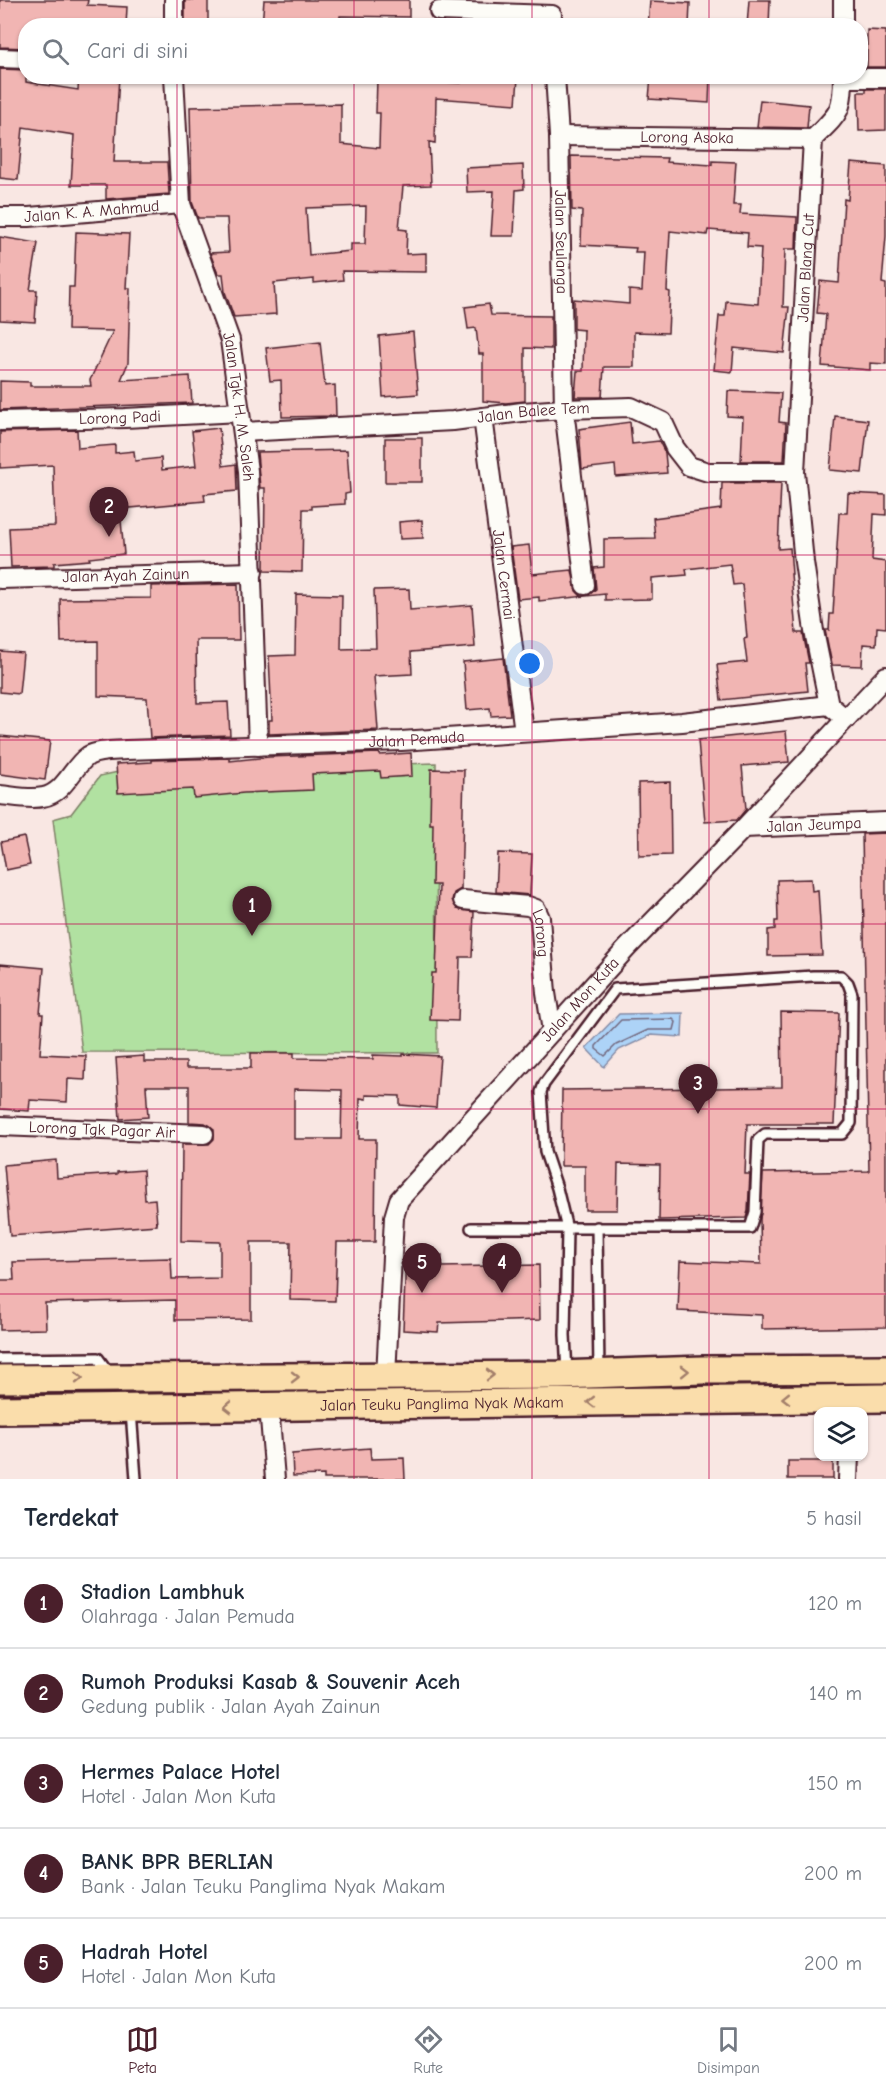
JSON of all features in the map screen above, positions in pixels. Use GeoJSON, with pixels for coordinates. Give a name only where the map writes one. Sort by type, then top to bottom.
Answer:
{"type":"FeatureCollection","features":[{"type":"Feature","properties":{"kind":"main road","name":"Jalan Teuku Panglima Nyak Makam"},"geometry":{"type":"LineString","coordinates":[[0,1379],[886,1369]]}},
{"type":"Feature","properties":{"kind":"main road"},"geometry":{"type":"LineString","coordinates":[[559,1403],[563,1374]]}},
{"type":"Feature","properties":{"kind":"main road"},"geometry":{"type":"LineString","coordinates":[[46,1378],[46,1409]]}},
{"type":"Feature","properties":{"kind":"main road","name":"Jalan Teuku Panglima Nyak Makam"},"geometry":{"type":"LineString","coordinates":[[0,1410],[559,1403],[850,1404],[886,1398]]}},
{"type":"Feature","properties":{"kind":"street"},"geometry":{"type":"LineString","coordinates":[[174,0],[174,18]]}},
{"type":"Feature","properties":{"kind":"street"},"geometry":{"type":"LineString","coordinates":[[843,0],[843,18]]}},
{"type":"Feature","properties":{"kind":"street"},"geometry":{"type":"LineString","coordinates":[[439,11],[552,13]]}},
{"type":"Feature","properties":{"kind":"street"},"geometry":{"type":"LineString","coordinates":[[0,58],[18,59]]}},
{"type":"Feature","properties":{"kind":"street"},"geometry":{"type":"LineString","coordinates":[[868,78],[886,78]]}},
{"type":"Feature","properties":{"kind":"street","name":"Jalan Tgk. H. M. Saleh"},"geometry":{"type":"LineString","coordinates":[[174,84],[182,204],[230,340],[249,471],[258,746]]}},
{"type":"Feature","properties":{"kind":"street","name":"Jalan Seulanga"},"geometry":{"type":"LineString","coordinates":[[556,84],[559,136],[564,409],[585,585]]}},
{"type":"Feature","properties":{"kind":"street"},"geometry":{"type":"LineString","coordinates":[[813,139],[836,116],[843,100],[843,84]]}},
{"type":"Feature","properties":{"kind":"street","name":"Lorong Asoka"},"geometry":{"type":"LineString","coordinates":[[559,136],[813,139]]}},
{"type":"Feature","properties":{"kind":"street","name":"Jalan Blang Cut"},"geometry":{"type":"LineString","coordinates":[[813,139],[795,472],[805,573],[829,705]]}},
{"type":"Feature","properties":{"kind":"street","name":"Jalan K. A. Mahmud"},"geometry":{"type":"LineString","coordinates":[[0,217],[30,218],[182,204]]}},
{"type":"Feature","properties":{"kind":"street","name":"Jalan Balee Tem"},"geometry":{"type":"LineString","coordinates":[[243,432],[453,421],[522,412],[631,407],[663,422],[675,448],[689,466],[708,472],[795,472]]}},
{"type":"Feature","properties":{"kind":"street","name":"Lorong Padi"},"geometry":{"type":"LineString","coordinates":[[0,421],[240,412]]}},
{"type":"Feature","properties":{"kind":"street","name":"Jalan Cermai"},"geometry":{"type":"LineString","coordinates":[[483,417],[524,732]]}},
{"type":"Feature","properties":{"kind":"street","name":"Jalan Ayah Zainun"},"geometry":{"type":"LineString","coordinates":[[0,579],[253,572]]}},
{"type":"Feature","properties":{"kind":"street","name":"Jalan Mon Kuta"},"geometry":{"type":"LineString","coordinates":[[386,1376],[394,1217],[399,1200],[627,948],[744,828],[886,676]]}},
{"type":"Feature","properties":{"kind":"street"},"geometry":{"type":"LineString","coordinates":[[829,705],[846,718]]}},
{"type":"Feature","properties":{"kind":"street","name":"Jalan Pemuda"},"geometry":{"type":"LineString","coordinates":[[0,795],[45,797],[53,793],[69,778],[87,757],[99,753],[126,750],[401,741],[682,722],[829,705]]}},
{"type":"Feature","properties":{"kind":"street","name":"Jalan Jeumpa"},"geometry":{"type":"LineString","coordinates":[[744,828],[886,822]]}},
{"type":"Feature","properties":{"kind":"street","name":"Lorong"},"geometry":{"type":"LineString","coordinates":[[463,900],[528,906],[537,909],[540,918],[546,993],[552,1031]]}},
{"type":"Feature","properties":{"kind":"street","name":"Lorong Tgk Pagar Air"},"geometry":{"type":"LineString","coordinates":[[0,1126],[204,1134]]}},
{"type":"Feature","properties":{"kind":"street"},"geometry":{"type":"LineString","coordinates":[[850,1369],[850,1404]]}},
{"type":"Feature","properties":{"kind":"street"},"geometry":{"type":"LineString","coordinates":[[269,1406],[275,1479]]}},
{"type":"Feature","properties":{"kind":"street"},"geometry":{"type":"LineString","coordinates":[[848,1479],[849,1461]]}},
{"type":"Feature","properties":{"kind":"lane"},"geometry":{"type":"LineString","coordinates":[[471,1228],[567,1228],[597,1227],[750,1228],[755,1212],[758,1140],[765,1134],[842,1134],[851,1123],[852,994],[848,982],[841,976],[813,976],[615,989],[544,1084],[541,1092],[545,1152],[567,1228],[563,1374]]}},
{"type":"Feature","properties":{"kind":"lane"},"geometry":{"type":"LineString","coordinates":[[597,1227],[599,1373]]}},
{"type":"Feature","properties":{"kind":"lane"},"geometry":{"type":"LineString","coordinates":[[0,1359],[98,1358],[109,1371],[109,1378]]}},
{"type":"Feature","properties":{"kind":"lane"},"geometry":{"type":"LineString","coordinates":[[131,1408],[136,1479]]}},
{"type":"Feature","properties":{"kind":"green space"},"geometry":{"type":"Polygon","coordinates":[[[436,763],[437,1053],[82,1052],[53,819],[71,814],[100,776],[118,772],[436,763]]]}},
{"type":"Feature","properties":{"kind":"water"},"geometry":{"type":"Polygon","coordinates":[[[683,1013],[682,1037],[651,1035],[619,1050],[604,1067],[586,1048],[619,1014],[683,1013]]]}},
{"type":"Feature","properties":{"kind":"building"},"geometry":{"type":"Polygon","coordinates":[[[0,0],[88,0],[87,5],[127,7],[126,18],[18,18],[18,48],[0,47],[0,0]]]}},
{"type":"Feature","properties":{"kind":"building"},"geometry":{"type":"Polygon","coordinates":[[[185,0],[208,0],[208,18],[185,18],[185,0]]]}},
{"type":"Feature","properties":{"kind":"building"},"geometry":{"type":"Polygon","coordinates":[[[264,0],[409,0],[409,17],[263,18],[264,0]]]}},
{"type":"Feature","properties":{"kind":"building"},"geometry":{"type":"Polygon","coordinates":[[[749,0],[770,0],[769,18],[748,18],[749,0]]]}},
{"type":"Feature","properties":{"kind":"building"},"geometry":{"type":"Polygon","coordinates":[[[650,1],[690,3],[689,18],[649,18],[650,1]]]}},
{"type":"Feature","properties":{"kind":"building"},"geometry":{"type":"Polygon","coordinates":[[[868,30],[886,31],[886,67],[868,67],[868,30]]]}},
{"type":"Feature","properties":{"kind":"building"},"geometry":{"type":"Polygon","coordinates":[[[0,69],[18,70],[18,84],[39,84],[78,90],[78,84],[119,84],[114,162],[167,162],[169,194],[106,199],[106,185],[71,185],[74,135],[23,127],[18,180],[0,178],[0,69]]]}},
{"type":"Feature","properties":{"kind":"building"},"geometry":{"type":"Polygon","coordinates":[[[377,84],[518,84],[516,104],[436,98],[435,143],[429,142],[431,185],[403,186],[399,229],[407,230],[406,254],[426,253],[426,272],[342,271],[343,280],[314,283],[314,279],[274,283],[276,314],[234,317],[225,292],[223,274],[218,274],[210,253],[229,252],[227,218],[198,218],[192,202],[190,107],[341,104],[341,144],[379,148],[380,113],[376,113],[377,84]],[[366,206],[306,208],[309,255],[351,251],[351,244],[365,244],[366,206]]]}},
{"type":"Feature","properties":{"kind":"building"},"geometry":{"type":"Polygon","coordinates":[[[650,84],[710,84],[709,103],[649,99],[650,84]]]}},
{"type":"Feature","properties":{"kind":"building"},"geometry":{"type":"Polygon","coordinates":[[[866,89],[886,89],[886,130],[859,131],[858,92],[866,92],[866,89]]]}},
{"type":"Feature","properties":{"kind":"building"},"geometry":{"type":"Polygon","coordinates":[[[760,100],[809,105],[807,128],[757,127],[760,100]]]}},
{"type":"Feature","properties":{"kind":"building"},"geometry":{"type":"Polygon","coordinates":[[[571,156],[667,158],[666,162],[712,165],[712,161],[736,162],[733,205],[741,205],[740,214],[797,217],[796,249],[785,249],[783,307],[789,307],[784,353],[734,348],[732,372],[714,370],[719,316],[725,316],[726,301],[758,304],[761,248],[747,247],[748,233],[708,230],[707,235],[670,231],[667,291],[670,292],[668,333],[634,332],[634,367],[604,367],[602,397],[575,397],[577,371],[583,371],[584,330],[574,329],[574,299],[629,304],[629,290],[642,291],[644,252],[635,252],[636,248],[581,245],[582,211],[572,210],[571,156]]]}},
{"type":"Feature","properties":{"kind":"building"},"geometry":{"type":"Polygon","coordinates":[[[851,163],[886,166],[886,236],[882,283],[886,284],[886,364],[870,363],[870,370],[822,366],[826,314],[817,313],[820,281],[839,283],[844,199],[848,200],[851,163]]]}},
{"type":"Feature","properties":{"kind":"building"},"geometry":{"type":"Polygon","coordinates":[[[523,165],[524,189],[516,190],[514,236],[491,236],[494,191],[467,192],[466,168],[523,165]]]}},
{"type":"Feature","properties":{"kind":"building"},"geometry":{"type":"Polygon","coordinates":[[[76,232],[129,234],[126,288],[130,288],[128,363],[121,380],[190,376],[192,403],[0,410],[0,381],[30,382],[30,386],[91,386],[90,380],[113,331],[68,330],[69,287],[74,287],[76,232]]]}},
{"type":"Feature","properties":{"kind":"building"},"geometry":{"type":"Polygon","coordinates":[[[0,237],[38,243],[30,290],[37,290],[35,322],[0,320],[0,237]]]}},
{"type":"Feature","properties":{"kind":"building"},"geometry":{"type":"Polygon","coordinates":[[[489,304],[491,315],[551,316],[551,349],[525,348],[525,401],[506,403],[483,401],[483,354],[479,354],[476,328],[468,329],[465,307],[489,304]]]}},
{"type":"Feature","properties":{"kind":"building"},"geometry":{"type":"Polygon","coordinates":[[[413,332],[418,394],[383,397],[379,336],[413,332]]]}},
{"type":"Feature","properties":{"kind":"building"},"geometry":{"type":"Polygon","coordinates":[[[320,342],[325,386],[335,385],[336,416],[282,417],[281,380],[270,381],[266,348],[320,342]]]}},
{"type":"Feature","properties":{"kind":"building"},"geometry":{"type":"Polygon","coordinates":[[[728,391],[781,393],[779,422],[786,423],[784,461],[741,461],[743,417],[727,416],[728,391]]]}},
{"type":"Feature","properties":{"kind":"building"},"geometry":{"type":"Polygon","coordinates":[[[835,416],[868,420],[862,473],[830,470],[835,416]]]}},
{"type":"Feature","properties":{"kind":"building"},"geometry":{"type":"Polygon","coordinates":[[[630,422],[632,444],[659,441],[665,453],[667,473],[616,477],[615,465],[582,469],[579,429],[630,422]]]}},
{"type":"Feature","properties":{"kind":"building"},"geometry":{"type":"Polygon","coordinates":[[[219,428],[223,466],[236,464],[237,491],[204,494],[205,501],[120,509],[124,554],[54,563],[54,566],[11,567],[9,528],[55,526],[53,465],[0,468],[0,432],[77,430],[78,448],[115,445],[115,453],[134,451],[135,461],[161,458],[162,470],[196,466],[192,431],[219,428]]]}},
{"type":"Feature","properties":{"kind":"building"},"geometry":{"type":"Polygon","coordinates":[[[385,438],[422,438],[422,482],[385,482],[385,438]]]}},
{"type":"Feature","properties":{"kind":"building"},"geometry":{"type":"Polygon","coordinates":[[[347,450],[350,493],[345,494],[345,504],[312,506],[312,509],[303,509],[302,572],[264,571],[265,488],[260,488],[257,452],[347,450]]]}},
{"type":"Feature","properties":{"kind":"building"},"geometry":{"type":"Polygon","coordinates":[[[722,483],[781,483],[778,549],[790,548],[796,633],[803,633],[809,663],[805,663],[808,691],[721,700],[717,665],[747,662],[742,584],[733,585],[730,564],[686,569],[687,575],[652,578],[652,599],[605,600],[605,594],[587,596],[596,589],[594,568],[604,567],[604,539],[655,538],[653,518],[721,509],[722,483]]]}},
{"type":"Feature","properties":{"kind":"building"},"geometry":{"type":"Polygon","coordinates":[[[848,493],[886,495],[886,515],[874,514],[872,560],[886,562],[886,628],[877,627],[876,645],[863,644],[862,666],[832,665],[825,630],[829,630],[830,614],[833,614],[839,513],[847,513],[848,493]]]}},
{"type":"Feature","properties":{"kind":"building"},"geometry":{"type":"Polygon","coordinates":[[[422,520],[423,538],[400,539],[399,522],[422,520]]]}},
{"type":"Feature","properties":{"kind":"building"},"geometry":{"type":"Polygon","coordinates":[[[529,545],[532,574],[572,570],[576,591],[581,596],[586,596],[539,601],[539,597],[518,599],[511,547],[529,545]]]}},
{"type":"Feature","properties":{"kind":"building"},"geometry":{"type":"Polygon","coordinates":[[[238,584],[239,640],[196,640],[197,703],[228,702],[230,735],[150,738],[147,698],[98,696],[98,641],[61,642],[60,599],[151,598],[151,586],[238,584]]]}},
{"type":"Feature","properties":{"kind":"building"},"geometry":{"type":"Polygon","coordinates":[[[409,589],[410,610],[472,605],[475,647],[411,652],[412,674],[374,676],[378,730],[269,734],[269,720],[272,720],[269,656],[295,655],[296,594],[342,595],[341,649],[376,648],[374,590],[409,589]]]}},
{"type":"Feature","properties":{"kind":"building"},"geometry":{"type":"Polygon","coordinates":[[[0,651],[23,653],[19,694],[0,692],[0,651]]]}},
{"type":"Feature","properties":{"kind":"building"},"geometry":{"type":"Polygon","coordinates":[[[503,658],[510,715],[491,716],[490,708],[467,710],[463,662],[503,658]]]}},
{"type":"Feature","properties":{"kind":"building"},"geometry":{"type":"Polygon","coordinates":[[[786,731],[789,762],[742,766],[746,809],[737,820],[705,822],[698,740],[786,731]]]}},
{"type":"Feature","properties":{"kind":"building"},"geometry":{"type":"Polygon","coordinates":[[[0,736],[50,741],[45,780],[0,774],[0,736]]]}},
{"type":"Feature","properties":{"kind":"building"},"geometry":{"type":"Polygon","coordinates":[[[379,753],[380,755],[411,753],[412,776],[381,778],[380,771],[312,774],[313,790],[194,798],[193,789],[118,793],[116,764],[152,762],[152,760],[230,758],[230,761],[269,757],[379,753]]]}},
{"type":"Feature","properties":{"kind":"building"},"geometry":{"type":"Polygon","coordinates":[[[431,769],[464,770],[461,889],[454,893],[452,900],[457,909],[474,912],[472,957],[460,957],[458,1021],[430,1020],[432,973],[436,973],[439,885],[432,885],[431,769]]]}},
{"type":"Feature","properties":{"kind":"building"},"geometry":{"type":"Polygon","coordinates":[[[670,782],[671,855],[639,856],[638,783],[670,782]]]}},
{"type":"Feature","properties":{"kind":"building"},"geometry":{"type":"Polygon","coordinates":[[[886,833],[886,1327],[762,1329],[762,1315],[678,1311],[680,1261],[761,1264],[760,1220],[763,1173],[869,1171],[862,834],[886,833]]]}},
{"type":"Feature","properties":{"kind":"building"},"geometry":{"type":"Polygon","coordinates":[[[24,837],[30,865],[6,870],[1,842],[24,837]]]}},
{"type":"Feature","properties":{"kind":"building"},"geometry":{"type":"Polygon","coordinates":[[[498,853],[532,854],[530,895],[496,892],[498,853]]]}},
{"type":"Feature","properties":{"kind":"building"},"geometry":{"type":"Polygon","coordinates":[[[811,879],[812,891],[818,890],[822,955],[768,956],[768,930],[775,929],[775,921],[778,921],[777,880],[811,879]]]}},
{"type":"Feature","properties":{"kind":"building"},"geometry":{"type":"Polygon","coordinates":[[[0,964],[44,968],[40,1014],[43,1014],[40,1054],[86,1056],[85,1080],[68,1079],[67,1102],[30,1100],[29,1111],[0,1109],[0,964]]]}},
{"type":"Feature","properties":{"kind":"building"},"geometry":{"type":"Polygon","coordinates":[[[781,1012],[839,1013],[834,1124],[747,1124],[745,1174],[750,1174],[746,1218],[659,1220],[660,1165],[618,1164],[617,1210],[585,1210],[585,1166],[561,1166],[562,1090],[782,1087],[781,1012]]]}},
{"type":"Feature","properties":{"kind":"building"},"geometry":{"type":"Polygon","coordinates":[[[251,1053],[294,1053],[294,1058],[373,1059],[373,1055],[403,1056],[403,1054],[440,1056],[436,1108],[400,1105],[400,1096],[366,1095],[366,1099],[360,1098],[359,1139],[376,1139],[375,1242],[337,1242],[335,1301],[290,1300],[291,1242],[251,1242],[251,1319],[175,1320],[175,1300],[45,1303],[46,1329],[0,1330],[0,1280],[14,1280],[13,1262],[171,1258],[172,1279],[220,1278],[220,1242],[181,1241],[182,1144],[209,1144],[214,1139],[214,1129],[205,1123],[189,1122],[189,1086],[146,1086],[148,1117],[120,1119],[116,1058],[144,1056],[144,1062],[186,1062],[186,1068],[251,1068],[251,1053]],[[294,1089],[294,1139],[341,1139],[342,1090],[294,1089]]]}},
{"type":"Feature","properties":{"kind":"building"},"geometry":{"type":"Polygon","coordinates":[[[56,1160],[57,1178],[143,1170],[145,1200],[155,1199],[157,1225],[10,1236],[4,1165],[56,1160]]]}},
{"type":"Feature","properties":{"kind":"building"},"geometry":{"type":"Polygon","coordinates":[[[406,1255],[442,1256],[441,1267],[539,1265],[540,1320],[439,1323],[438,1332],[403,1330],[406,1255]]]}},
{"type":"Feature","properties":{"kind":"building"},"geometry":{"type":"Polygon","coordinates":[[[370,1448],[371,1459],[404,1458],[405,1479],[324,1479],[324,1475],[293,1476],[292,1454],[370,1448]]]}},
{"type":"Feature","properties":{"kind":"building"},"geometry":{"type":"Polygon","coordinates":[[[788,1461],[833,1461],[833,1479],[788,1479],[788,1461]]]}},
{"type":"Feature","properties":{"kind":"place","name":"Rumoh Produksi Kasab & Souvenir Aceh"},"geometry":{"type":"Point","coordinates":[109,537]}},
{"type":"Feature","properties":{"kind":"place","name":"Stadion Lambhuk"},"geometry":{"type":"Point","coordinates":[252,936]}},
{"type":"Feature","properties":{"kind":"place","name":"Hermes Palace Hotel"},"geometry":{"type":"Point","coordinates":[698,1114]}},
{"type":"Feature","properties":{"kind":"place","name":"Hadrah Hotel"},"geometry":{"type":"Point","coordinates":[422,1293]}},
{"type":"Feature","properties":{"kind":"place","name":"BANK BPR BERLIAN"},"geometry":{"type":"Point","coordinates":[502,1293]}}]}
